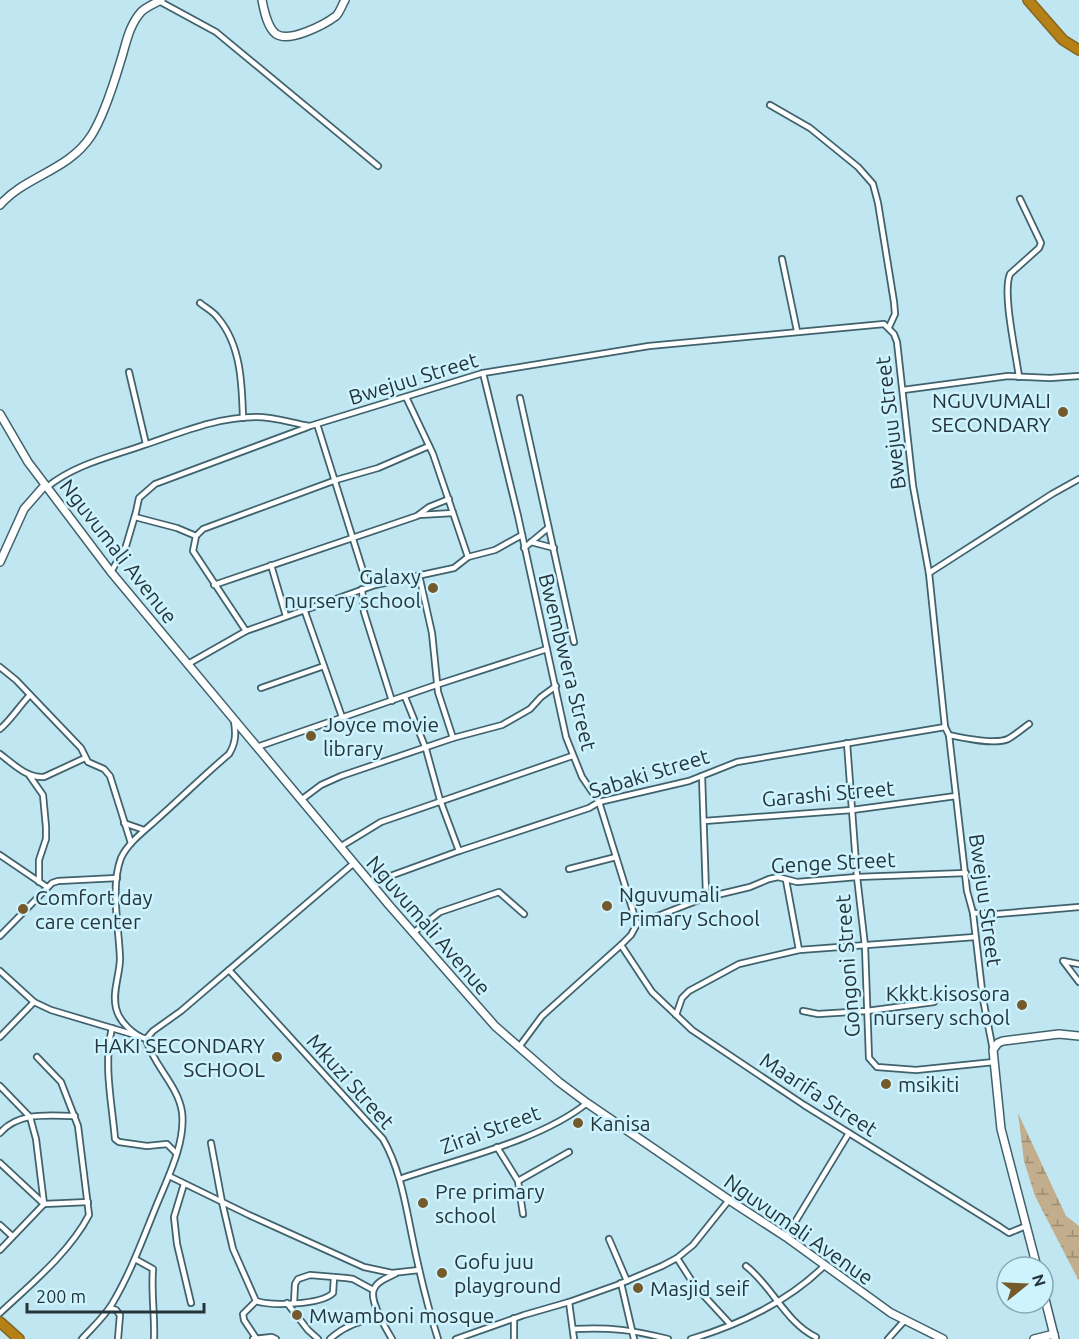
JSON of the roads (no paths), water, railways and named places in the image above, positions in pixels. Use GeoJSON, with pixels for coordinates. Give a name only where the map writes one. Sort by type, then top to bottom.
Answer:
{"type":"FeatureCollection","features":[{"type":"Feature","properties":{"kind":"highway"},"geometry":{"type":"LineString","coordinates":[[1028,0],[1063,40],[1079,50]]}},
{"type":"Feature","properties":{"kind":"highway"},"geometry":{"type":"LineString","coordinates":[[0,1322],[19,1339]]}},
{"type":"Feature","properties":{"kind":"street"},"geometry":{"type":"LineString","coordinates":[[0,205],[7,197],[62,165],[80,150],[96,127],[133,23],[143,10],[160,0],[216,32],[378,166]]}},
{"type":"Feature","properties":{"kind":"street"},"geometry":{"type":"LineString","coordinates":[[262,0],[267,21],[275,34],[287,38],[303,33],[337,15],[345,0]]}},
{"type":"Feature","properties":{"kind":"street"},"geometry":{"type":"LineString","coordinates":[[770,105],[810,128],[858,167],[873,184],[894,302],[895,314],[889,327]]}},
{"type":"Feature","properties":{"kind":"street"},"geometry":{"type":"LineString","coordinates":[[1019,376],[1008,299],[1008,279],[1010,274],[1040,248],[1041,243],[1020,200]]}},
{"type":"Feature","properties":{"kind":"street"},"geometry":{"type":"LineString","coordinates":[[782,259],[797,331]]}},
{"type":"Feature","properties":{"kind":"street"},"geometry":{"type":"LineString","coordinates":[[200,303],[218,317],[234,345],[242,378],[243,417]]}},
{"type":"Feature","properties":{"kind":"street","name":"Bwejuu Street"},"geometry":{"type":"LineString","coordinates":[[111,572],[126,546],[138,498],[155,484],[310,426],[483,373],[649,346],[879,323],[889,327],[897,342],[913,486],[929,573],[945,727],[949,735],[967,891],[973,913],[983,999],[993,1050],[1001,1129],[1034,1255]]}},
{"type":"Feature","properties":{"kind":"street"},"geometry":{"type":"LineString","coordinates":[[129,372],[146,444]]}},
{"type":"Feature","properties":{"kind":"street","name":"Bwembwera Street"},"geometry":{"type":"LineString","coordinates":[[483,373],[522,535],[566,737],[582,777],[599,802],[637,924]]}},
{"type":"Feature","properties":{"kind":"street"},"geometry":{"type":"LineString","coordinates":[[903,390],[1008,376],[1050,378],[1079,376]]}},
{"type":"Feature","properties":{"kind":"street"},"geometry":{"type":"LineString","coordinates":[[406,397],[423,430],[468,557]]}},
{"type":"Feature","properties":{"kind":"street"},"geometry":{"type":"LineString","coordinates":[[520,398],[574,642]]}},
{"type":"Feature","properties":{"kind":"street","name":"Nguvumali Avenue"},"geometry":{"type":"LineString","coordinates":[[0,414],[28,462],[111,572],[370,883],[495,1026],[586,1103],[786,1237],[891,1313],[943,1339]]}},
{"type":"Feature","properties":{"kind":"street"},"geometry":{"type":"LineString","coordinates":[[0,562],[24,509],[46,486],[62,474],[181,431],[243,417],[282,418],[310,426]]}},
{"type":"Feature","properties":{"kind":"street"},"geometry":{"type":"LineString","coordinates":[[317,424],[353,536],[365,588],[364,612],[392,701]]}},
{"type":"Feature","properties":{"kind":"street"},"geometry":{"type":"LineString","coordinates":[[246,631],[193,551],[196,536],[203,529],[336,480],[378,468],[429,446]]}},
{"type":"Feature","properties":{"kind":"street"},"geometry":{"type":"LineString","coordinates":[[929,573],[1079,479]]}},
{"type":"Feature","properties":{"kind":"street"},"geometry":{"type":"LineString","coordinates":[[417,516],[429,507],[448,499]]}},
{"type":"Feature","properties":{"kind":"street"},"geometry":{"type":"LineString","coordinates":[[214,585],[417,516],[453,513]]}},
{"type":"Feature","properties":{"kind":"street"},"geometry":{"type":"LineString","coordinates":[[135,517],[177,528],[196,536]]}},
{"type":"Feature","properties":{"kind":"street"},"geometry":{"type":"LineString","coordinates":[[524,548],[548,528]]}},
{"type":"Feature","properties":{"kind":"street"},"geometry":{"type":"LineString","coordinates":[[188,664],[246,631],[365,588],[454,568],[468,557],[495,550],[522,535]]}},
{"type":"Feature","properties":{"kind":"street"},"geometry":{"type":"LineString","coordinates":[[531,542],[554,548]]}},
{"type":"Feature","properties":{"kind":"street"},"geometry":{"type":"LineString","coordinates":[[271,565],[286,616]]}},
{"type":"Feature","properties":{"kind":"street"},"geometry":{"type":"LineString","coordinates":[[419,575],[429,615],[439,684],[438,692],[453,738]]}},
{"type":"Feature","properties":{"kind":"street"},"geometry":{"type":"LineString","coordinates":[[304,609],[342,717]]}},
{"type":"Feature","properties":{"kind":"street"},"geometry":{"type":"LineString","coordinates":[[258,747],[547,649]]}},
{"type":"Feature","properties":{"kind":"street"},"geometry":{"type":"LineString","coordinates":[[261,688],[324,666]]}},
{"type":"Feature","properties":{"kind":"street"},"geometry":{"type":"LineString","coordinates":[[0,667],[16,680],[81,748],[85,758],[92,765],[104,769],[110,776],[123,823],[132,843]]}},
{"type":"Feature","properties":{"kind":"street"},"geometry":{"type":"LineString","coordinates":[[301,800],[321,785],[340,776],[426,749],[453,738],[502,725],[530,709],[556,686]]}},
{"type":"Feature","properties":{"kind":"street"},"geometry":{"type":"LineString","coordinates":[[0,729],[30,695]]}},
{"type":"Feature","properties":{"kind":"street"},"geometry":{"type":"LineString","coordinates":[[405,697],[426,749],[440,800],[459,851]]}},
{"type":"Feature","properties":{"kind":"street"},"geometry":{"type":"LineString","coordinates":[[135,1035],[116,1008],[115,982],[120,958],[117,878],[122,858],[144,830],[229,754],[234,746],[236,732],[234,718]]}},
{"type":"Feature","properties":{"kind":"street"},"geometry":{"type":"LineString","coordinates":[[949,735],[972,740],[1002,740],[1008,739],[1029,724]]}},
{"type":"Feature","properties":{"kind":"street","name":"Sabaki Street"},"geometry":{"type":"LineString","coordinates":[[370,883],[590,808],[599,802],[689,781],[737,762],[945,727]]}},
{"type":"Feature","properties":{"kind":"street","name":"Gongoni Street"},"geometry":{"type":"LineString","coordinates":[[847,743],[857,877],[865,946],[869,1058],[877,1067],[916,1070],[994,1062]]}},
{"type":"Feature","properties":{"kind":"street"},"geometry":{"type":"LineString","coordinates":[[0,754],[29,775],[43,795],[46,827],[39,860],[39,882]]}},
{"type":"Feature","properties":{"kind":"street"},"geometry":{"type":"LineString","coordinates":[[340,847],[381,822],[572,756]]}},
{"type":"Feature","properties":{"kind":"street"},"geometry":{"type":"LineString","coordinates":[[29,775],[44,777],[85,758]]}},
{"type":"Feature","properties":{"kind":"street"},"geometry":{"type":"LineString","coordinates":[[702,776],[706,893],[704,898]]}},
{"type":"Feature","properties":{"kind":"street","name":"Garashi Street"},"geometry":{"type":"LineString","coordinates":[[704,821],[852,810],[956,796]]}},
{"type":"Feature","properties":{"kind":"street"},"geometry":{"type":"LineString","coordinates":[[123,823],[144,830]]}},
{"type":"Feature","properties":{"kind":"street"},"geometry":{"type":"LineString","coordinates":[[0,855],[47,887]]}},
{"type":"Feature","properties":{"kind":"street"},"geometry":{"type":"LineString","coordinates":[[568,869],[616,857]]}},
{"type":"Feature","properties":{"kind":"street"},"geometry":{"type":"LineString","coordinates":[[146,1039],[153,1030],[181,1011],[354,863]]}},
{"type":"Feature","properties":{"kind":"street","name":"Genge Street"},"geometry":{"type":"LineString","coordinates":[[637,924],[694,904],[704,898],[750,887],[769,879],[778,878],[797,882],[857,877],[966,873]]}},
{"type":"Feature","properties":{"kind":"street"},"geometry":{"type":"LineString","coordinates":[[0,936],[47,887],[58,881],[117,878]]}},
{"type":"Feature","properties":{"kind":"street"},"geometry":{"type":"LineString","coordinates":[[786,880],[800,950]]}},
{"type":"Feature","properties":{"kind":"street"},"geometry":{"type":"LineString","coordinates":[[413,933],[440,912],[499,892],[524,914]]}},
{"type":"Feature","properties":{"kind":"street"},"geometry":{"type":"LineString","coordinates":[[973,913],[997,914],[1079,907]]}},
{"type":"Feature","properties":{"kind":"street"},"geometry":{"type":"LineString","coordinates":[[519,1047],[542,1016],[621,945],[631,935],[637,924]]}},
{"type":"Feature","properties":{"kind":"street"},"geometry":{"type":"LineString","coordinates":[[676,1015],[682,998],[689,991],[732,967],[800,950],[975,937]]}},
{"type":"Feature","properties":{"kind":"street","name":"Maarifa Street"},"geometry":{"type":"LineString","coordinates":[[621,945],[652,992],[692,1030],[849,1133],[1009,1233],[1026,1226]]}},
{"type":"Feature","properties":{"kind":"street"},"geometry":{"type":"LineString","coordinates":[[1079,964],[1063,961],[1079,982]]}},
{"type":"Feature","properties":{"kind":"street","name":"Mkuzi Street"},"geometry":{"type":"LineString","coordinates":[[229,970],[383,1139],[391,1153],[400,1179],[419,1270],[438,1339]]}},
{"type":"Feature","properties":{"kind":"street"},"geometry":{"type":"LineString","coordinates":[[0,971],[34,1002],[51,1010],[146,1039]]}},
{"type":"Feature","properties":{"kind":"street"},"geometry":{"type":"LineString","coordinates":[[0,1037],[34,1002]]}},
{"type":"Feature","properties":{"kind":"street"},"geometry":{"type":"LineString","coordinates":[[803,1011],[818,1014],[867,1011],[934,1002]]}},
{"type":"Feature","properties":{"kind":"street"},"geometry":{"type":"LineString","coordinates":[[112,1028],[108,1042],[115,1139],[119,1142],[147,1146],[167,1144],[176,1153]]}},
{"type":"Feature","properties":{"kind":"street"},"geometry":{"type":"LineString","coordinates":[[993,1050],[998,1043],[1003,1041],[1059,1034],[1079,1036]]}},
{"type":"Feature","properties":{"kind":"street"},"geometry":{"type":"LineString","coordinates":[[82,1339],[110,1308],[125,1282],[169,1176],[181,1130],[182,1112],[165,1073],[146,1039]]}},
{"type":"Feature","properties":{"kind":"street"},"geometry":{"type":"LineString","coordinates":[[0,1313],[33,1282],[82,1228],[89,1215],[75,1116],[61,1082],[37,1057]]}},
{"type":"Feature","properties":{"kind":"street"},"geometry":{"type":"LineString","coordinates":[[0,1086],[30,1117],[36,1138],[44,1204]]}},
{"type":"Feature","properties":{"kind":"street","name":"Zirai Street"},"geometry":{"type":"LineString","coordinates":[[400,1179],[497,1147],[571,1116],[586,1103]]}},
{"type":"Feature","properties":{"kind":"street"},"geometry":{"type":"LineString","coordinates":[[0,1133],[7,1125],[18,1119],[75,1116]]}},
{"type":"Feature","properties":{"kind":"street"},"geometry":{"type":"LineString","coordinates":[[786,1237],[849,1133]]}},
{"type":"Feature","properties":{"kind":"street"},"geometry":{"type":"LineString","coordinates":[[211,1143],[233,1249],[256,1301]]}},
{"type":"Feature","properties":{"kind":"street"},"geometry":{"type":"LineString","coordinates":[[497,1147],[518,1181],[523,1214]]}},
{"type":"Feature","properties":{"kind":"street"},"geometry":{"type":"LineString","coordinates":[[518,1181],[569,1152]]}},
{"type":"Feature","properties":{"kind":"street"},"geometry":{"type":"LineString","coordinates":[[0,1163],[44,1204]]}},
{"type":"Feature","properties":{"kind":"street"},"geometry":{"type":"LineString","coordinates":[[169,1176],[364,1267],[398,1273]]}},
{"type":"Feature","properties":{"kind":"street"},"geometry":{"type":"LineString","coordinates":[[184,1184],[174,1217],[177,1244],[190,1303]]}},
{"type":"Feature","properties":{"kind":"street"},"geometry":{"type":"LineString","coordinates":[[456,1339],[621,1284],[677,1258],[701,1235],[729,1200]]}},
{"type":"Feature","properties":{"kind":"street"},"geometry":{"type":"LineString","coordinates":[[0,1250],[44,1204],[88,1202]]}},
{"type":"Feature","properties":{"kind":"street"},"geometry":{"type":"LineString","coordinates":[[0,1225],[12,1236]]}},
{"type":"Feature","properties":{"kind":"street"},"geometry":{"type":"LineString","coordinates":[[609,1239],[627,1281]]}},
{"type":"Feature","properties":{"kind":"street"},"geometry":{"type":"LineString","coordinates":[[677,1258],[695,1286],[730,1324]]}},
{"type":"Feature","properties":{"kind":"street"},"geometry":{"type":"LineString","coordinates":[[135,1259],[153,1269],[151,1299],[155,1312],[154,1339]]}},
{"type":"Feature","properties":{"kind":"street"},"geometry":{"type":"LineString","coordinates":[[746,1266],[758,1275],[799,1327],[816,1337]]}},
{"type":"Feature","properties":{"kind":"street"},"geometry":{"type":"LineString","coordinates":[[693,1339],[778,1300],[806,1283],[824,1266]]}},
{"type":"Feature","properties":{"kind":"street"},"geometry":{"type":"LineString","coordinates":[[392,1339],[380,1316],[373,1290],[381,1281],[398,1273],[419,1270]]}},
{"type":"Feature","properties":{"kind":"street"},"geometry":{"type":"LineString","coordinates":[[294,1303],[298,1279],[310,1275],[353,1279],[373,1290]]}},
{"type":"Feature","properties":{"kind":"street"},"geometry":{"type":"LineString","coordinates":[[256,1301],[277,1304],[294,1303],[331,1296],[334,1277]]}},
{"type":"Feature","properties":{"kind":"street"},"geometry":{"type":"LineString","coordinates":[[621,1284],[634,1339]]}},
{"type":"Feature","properties":{"kind":"street"},"geometry":{"type":"LineString","coordinates":[[256,1301],[243,1314],[244,1320],[255,1338],[276,1339]]}},
{"type":"Feature","properties":{"kind":"street"},"geometry":{"type":"LineString","coordinates":[[569,1302],[574,1339]]}},
{"type":"Feature","properties":{"kind":"street"},"geometry":{"type":"LineString","coordinates":[[287,1303],[312,1335],[318,1339]]}},
{"type":"Feature","properties":{"kind":"street"},"geometry":{"type":"LineString","coordinates":[[110,1308],[116,1310],[120,1315],[118,1339]]}},
{"type":"Feature","properties":{"kind":"street"},"geometry":{"type":"LineString","coordinates":[[1034,1339],[1055,1337],[1049,1315]]}},
{"type":"Feature","properties":{"kind":"street"},"geometry":{"type":"LineString","coordinates":[[330,1339],[352,1324],[380,1316]]}},
{"type":"Feature","properties":{"kind":"street"},"geometry":{"type":"LineString","coordinates":[[514,1318],[514,1339]]}},
{"type":"Feature","properties":{"kind":"street"},"geometry":{"type":"LineString","coordinates":[[888,1339],[905,1320]]}},
{"type":"Feature","properties":{"kind":"street"},"geometry":{"type":"LineString","coordinates":[[574,1329],[633,1330],[668,1339]]}},
{"type":"Feature","properties":{"kind":"street"},"geometry":{"type":"LineString","coordinates":[[306,1339],[312,1335]]}},
{"type":"Feature","properties":{"kind":"place","name":"NGUVUMALI SECONDARY"},"geometry":{"type":"Point","coordinates":[1063,412]}},
{"type":"Feature","properties":{"kind":"place","name":"Galaxy nursery school"},"geometry":{"type":"Point","coordinates":[433,588]}},
{"type":"Feature","properties":{"kind":"place","name":"Joyce movie library"},"geometry":{"type":"Point","coordinates":[311,736]}},
{"type":"Feature","properties":{"kind":"place","name":"Nguvumali Primary School"},"geometry":{"type":"Point","coordinates":[607,906]}},
{"type":"Feature","properties":{"kind":"place","name":"Comfort day care center"},"geometry":{"type":"Point","coordinates":[23,909]}},
{"type":"Feature","properties":{"kind":"place","name":"Kkkt kisosora nursery school"},"geometry":{"type":"Point","coordinates":[1022,1005]}},
{"type":"Feature","properties":{"kind":"place","name":"HAKI SECONDARY SCHOOL"},"geometry":{"type":"Point","coordinates":[277,1057]}},
{"type":"Feature","properties":{"kind":"place","name":"msikiti"},"geometry":{"type":"Point","coordinates":[886,1084]}},
{"type":"Feature","properties":{"kind":"place","name":"Kanisa"},"geometry":{"type":"Point","coordinates":[578,1123]}},
{"type":"Feature","properties":{"kind":"place","name":"Pre primary school"},"geometry":{"type":"Point","coordinates":[423,1203]}},
{"type":"Feature","properties":{"kind":"place","name":"Gofu juu playground"},"geometry":{"type":"Point","coordinates":[442,1273]}},
{"type":"Feature","properties":{"kind":"place","name":"Masjid seif"},"geometry":{"type":"Point","coordinates":[638,1288]}},
{"type":"Feature","properties":{"kind":"place","name":"Mwamboni mosque"},"geometry":{"type":"Point","coordinates":[297,1315]}}]}
